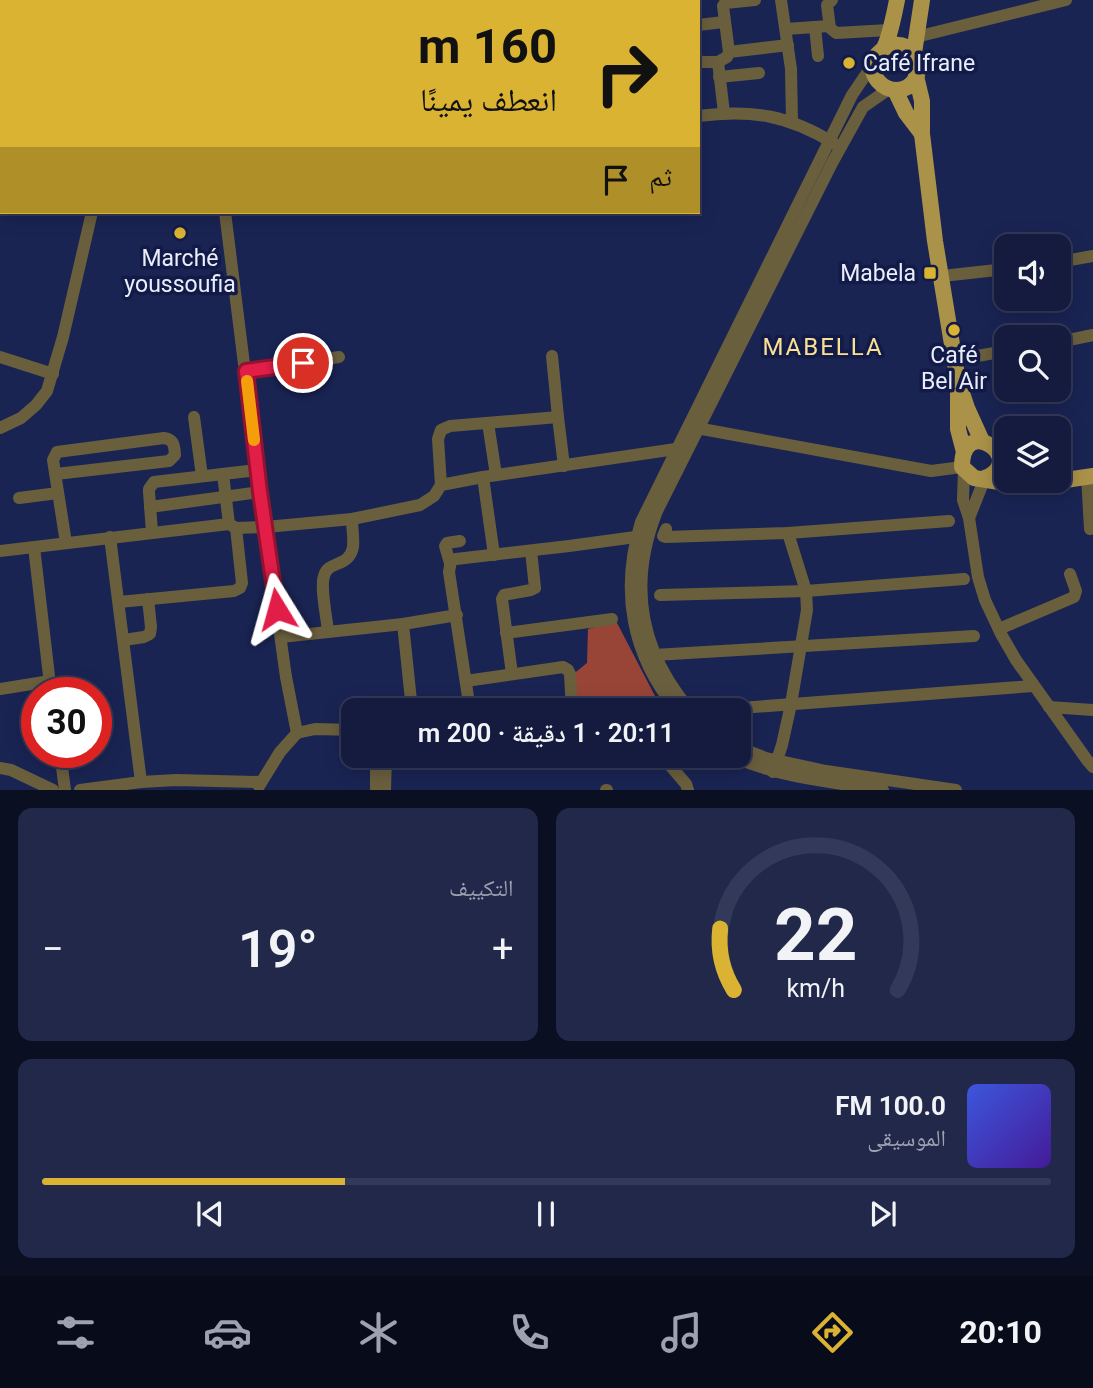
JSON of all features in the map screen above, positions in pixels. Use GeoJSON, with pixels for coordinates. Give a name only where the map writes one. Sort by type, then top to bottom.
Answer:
{"type":"FeatureCollection","features":[{"type":"Feature","properties":{"kind":"main road"},"geometry":{"type":"LineString","coordinates":[[884,48],[897,0]]}},
{"type":"Feature","properties":{"kind":"main road"},"geometry":{"type":"LineString","coordinates":[[892,89],[908,86],[919,68],[915,45],[922,0]]}},
{"type":"Feature","properties":{"kind":"main road"},"geometry":{"type":"LineString","coordinates":[[915,45],[909,48],[896,44],[884,48],[877,54],[873,70],[878,82],[892,89],[922,134]]}},
{"type":"Feature","properties":{"kind":"main road"},"geometry":{"type":"LineString","coordinates":[[916,76],[922,101],[922,134],[935,241],[954,360],[967,408],[982,441]]}},
{"type":"Feature","properties":{"kind":"main road"},"geometry":{"type":"LineString","coordinates":[[958,381],[957,422],[963,462],[974,478],[994,480]]}},
{"type":"Feature","properties":{"kind":"main road"},"geometry":{"type":"LineString","coordinates":[[963,462],[971,444],[982,441],[994,447]]}},
{"type":"Feature","properties":{"kind":"main road"},"geometry":{"type":"LineString","coordinates":[[985,478],[994,472]]}},
{"type":"Feature","properties":{"kind":"street"},"geometry":{"type":"LineString","coordinates":[[700,61],[718,62],[727,57],[729,52],[723,9],[725,2],[755,0]]}},
{"type":"Feature","properties":{"kind":"street"},"geometry":{"type":"LineString","coordinates":[[781,0],[791,69],[792,122]]}},
{"type":"Feature","properties":{"kind":"street"},"geometry":{"type":"LineString","coordinates":[[832,0],[827,5],[829,26],[839,34],[889,30]]}},
{"type":"Feature","properties":{"kind":"street"},"geometry":{"type":"LineString","coordinates":[[915,45],[1066,0]]}},
{"type":"Feature","properties":{"kind":"street"},"geometry":{"type":"LineString","coordinates":[[700,25],[724,22]]}},
{"type":"Feature","properties":{"kind":"street"},"geometry":{"type":"LineString","coordinates":[[786,29],[829,26]]}},
{"type":"Feature","properties":{"kind":"street"},"geometry":{"type":"LineString","coordinates":[[815,27],[818,56]]}},
{"type":"Feature","properties":{"kind":"street"},"geometry":{"type":"LineString","coordinates":[[729,52],[788,44]]}},
{"type":"Feature","properties":{"kind":"street"},"geometry":{"type":"LineString","coordinates":[[718,62],[724,113]]}},
{"type":"Feature","properties":{"kind":"street"},"geometry":{"type":"LineString","coordinates":[[667,698],[649,670],[639,644],[632,616],[631,562],[657,511],[693,428],[835,144],[852,95],[873,64]]}},
{"type":"Feature","properties":{"kind":"street"},"geometry":{"type":"LineString","coordinates":[[719,77],[759,73]]}},
{"type":"Feature","properties":{"kind":"street"},"geometry":{"type":"LineString","coordinates":[[835,144],[863,107],[892,89]]}},
{"type":"Feature","properties":{"kind":"street"},"geometry":{"type":"LineString","coordinates":[[700,116],[724,113],[776,117],[792,122],[835,144]]}},
{"type":"Feature","properties":{"kind":"street"},"geometry":{"type":"LineString","coordinates":[[0,428],[21,418],[47,391],[92,214]]}},
{"type":"Feature","properties":{"kind":"street"},"geometry":{"type":"LineString","coordinates":[[225,214],[260,492],[286,677],[297,733]]}},
{"type":"Feature","properties":{"kind":"street"},"geometry":{"type":"LineString","coordinates":[[1071,260],[1093,256]]}},
{"type":"Feature","properties":{"kind":"street"},"geometry":{"type":"LineString","coordinates":[[942,276],[994,270]]}},
{"type":"Feature","properties":{"kind":"street"},"geometry":{"type":"LineString","coordinates":[[1071,340],[1093,335]]}},
{"type":"Feature","properties":{"kind":"street"},"geometry":{"type":"LineString","coordinates":[[954,360],[994,353]]}},
{"type":"Feature","properties":{"kind":"street"},"geometry":{"type":"LineString","coordinates":[[552,356],[564,466]]}},
{"type":"Feature","properties":{"kind":"street"},"geometry":{"type":"LineString","coordinates":[[0,357],[53,374]]}},
{"type":"Feature","properties":{"kind":"street"},"geometry":{"type":"LineString","coordinates":[[246,371],[340,358]]}},
{"type":"Feature","properties":{"kind":"street"},"geometry":{"type":"LineString","coordinates":[[194,417],[202,476]]}},
{"type":"Feature","properties":{"kind":"street"},"geometry":{"type":"LineString","coordinates":[[0,551],[152,532],[232,526],[266,527],[352,519],[420,505],[433,496],[441,485],[438,439],[441,430],[450,426],[558,417]]}},
{"type":"Feature","properties":{"kind":"street"},"geometry":{"type":"LineString","coordinates":[[488,423],[494,555]]}},
{"type":"Feature","properties":{"kind":"street"},"geometry":{"type":"LineString","coordinates":[[681,698],[654,654],[645,621],[641,587],[642,536],[646,507],[676,449],[693,428]]}},
{"type":"Feature","properties":{"kind":"street"},"geometry":{"type":"LineString","coordinates":[[693,428],[931,471],[963,462],[963,500],[985,600],[1016,660],[1090,763],[1093,775]]}},
{"type":"Feature","properties":{"kind":"street"},"geometry":{"type":"LineString","coordinates":[[56,474],[169,461],[174,455],[173,443],[164,438],[57,452],[54,457],[58,493],[66,543]]}},
{"type":"Feature","properties":{"kind":"street"},"geometry":{"type":"LineString","coordinates":[[441,485],[676,449]]}},
{"type":"Feature","properties":{"kind":"street"},"geometry":{"type":"LineString","coordinates":[[152,532],[149,489],[154,482],[257,470]]}},
{"type":"Feature","properties":{"kind":"street"},"geometry":{"type":"LineString","coordinates":[[119,602],[234,591],[240,588],[242,583],[223,474]]}},
{"type":"Feature","properties":{"kind":"street"},"geometry":{"type":"LineString","coordinates":[[1087,476],[1090,529]]}},
{"type":"Feature","properties":{"kind":"street"},"geometry":{"type":"LineString","coordinates":[[969,518],[985,478]]}},
{"type":"Feature","properties":{"kind":"street"},"geometry":{"type":"LineString","coordinates":[[150,507],[260,492]]}},
{"type":"Feature","properties":{"kind":"street"},"geometry":{"type":"LineString","coordinates":[[19,498],[58,493]]}},
{"type":"Feature","properties":{"kind":"street"},"geometry":{"type":"LineString","coordinates":[[328,632],[323,579],[331,566],[343,563],[349,556],[353,545],[352,519]]}},
{"type":"Feature","properties":{"kind":"street"},"geometry":{"type":"LineString","coordinates":[[666,529],[663,536],[666,537],[788,533],[949,521]]}},
{"type":"Feature","properties":{"kind":"street"},"geometry":{"type":"LineString","coordinates":[[775,766],[791,704],[807,610],[806,591],[788,533]]}},
{"type":"Feature","properties":{"kind":"street"},"geometry":{"type":"LineString","coordinates":[[450,563],[456,559],[642,536]]}},
{"type":"Feature","properties":{"kind":"street"},"geometry":{"type":"LineString","coordinates":[[110,537],[141,782]]}},
{"type":"Feature","properties":{"kind":"street"},"geometry":{"type":"LineString","coordinates":[[460,541],[447,543],[445,546],[450,563],[449,572],[468,698]]}},
{"type":"Feature","properties":{"kind":"street"},"geometry":{"type":"LineString","coordinates":[[34,547],[49,677]]}},
{"type":"Feature","properties":{"kind":"street"},"geometry":{"type":"LineString","coordinates":[[512,674],[502,597],[535,587],[531,551]]}},
{"type":"Feature","properties":{"kind":"street"},"geometry":{"type":"LineString","coordinates":[[999,629],[1074,597],[1076,592],[1070,573]]}},
{"type":"Feature","properties":{"kind":"street"},"geometry":{"type":"LineString","coordinates":[[660,595],[806,591],[964,579]]}},
{"type":"Feature","properties":{"kind":"street"},"geometry":{"type":"LineString","coordinates":[[124,640],[150,634],[148,599]]}},
{"type":"Feature","properties":{"kind":"street"},"geometry":{"type":"LineString","coordinates":[[281,637],[403,624],[457,615]]}},
{"type":"Feature","properties":{"kind":"street"},"geometry":{"type":"LineString","coordinates":[[506,633],[612,619]]}},
{"type":"Feature","properties":{"kind":"street"},"geometry":{"type":"LineString","coordinates":[[403,624],[411,698]]}},
{"type":"Feature","properties":{"kind":"street"},"geometry":{"type":"LineString","coordinates":[[654,654],[974,636]]}},
{"type":"Feature","properties":{"kind":"street"},"geometry":{"type":"LineString","coordinates":[[466,681],[563,667],[568,670],[571,698]]}},
{"type":"Feature","properties":{"kind":"street"},"geometry":{"type":"LineString","coordinates":[[751,707],[1033,686]]}},
{"type":"Feature","properties":{"kind":"street"},"geometry":{"type":"LineString","coordinates":[[0,689],[21,688]]}},
{"type":"Feature","properties":{"kind":"street"},"geometry":{"type":"LineString","coordinates":[[1049,707],[1093,710]]}},
{"type":"Feature","properties":{"kind":"street"},"geometry":{"type":"LineString","coordinates":[[80,789],[141,782],[259,786],[280,752],[297,733],[315,729],[341,730]]}},
{"type":"Feature","properties":{"kind":"street"},"geometry":{"type":"LineString","coordinates":[[751,752],[775,766]]}},
{"type":"Feature","properties":{"kind":"street"},"geometry":{"type":"LineString","coordinates":[[751,760],[825,780],[883,789]]}},
{"type":"Feature","properties":{"kind":"street"},"geometry":{"type":"LineString","coordinates":[[0,768],[53,789]]}},
{"type":"Feature","properties":{"kind":"street"},"geometry":{"type":"LineString","coordinates":[[62,768],[65,789]]}},
{"type":"Feature","properties":{"kind":"street"},"geometry":{"type":"LineString","coordinates":[[376,768],[376,789]]}},
{"type":"Feature","properties":{"kind":"street"},"geometry":{"type":"LineString","coordinates":[[385,789],[386,768]]}},
{"type":"Feature","properties":{"kind":"street"},"geometry":{"type":"LineString","coordinates":[[672,768],[688,789]]}},
{"type":"Feature","properties":{"kind":"street"},"geometry":{"type":"LineString","coordinates":[[16,773],[17,789]]}},
{"type":"Feature","properties":{"kind":"street"},"geometry":{"type":"LineString","coordinates":[[825,780],[956,789]]}},
{"type":"Feature","properties":{"kind":"shaded area"},"geometry":{"type":"Polygon","coordinates":[[[616,621],[654,698],[574,698],[572,675],[587,663],[588,629],[616,621]]]}},
{"type":"Feature","properties":{"kind":"slow traffic"},"geometry":{"type":"LineString","coordinates":[[247,381],[254,440]]}},
{"type":"Feature","properties":{"kind":"place","name":"Café Ifrane"},"geometry":{"type":"Point","coordinates":[849,63]}},
{"type":"Feature","properties":{"kind":"place","name":"Marché youssoufia"},"geometry":{"type":"Point","coordinates":[180,233]}},
{"type":"Feature","properties":{"kind":"place","name":"Mabela"},"geometry":{"type":"Point","coordinates":[930,273]}},
{"type":"Feature","properties":{"kind":"place","name":"Café Bel Air"},"geometry":{"type":"Point","coordinates":[954,330]}},
{"type":"Feature","properties":{"kind":"district","name":"MABELLA"},"geometry":{"type":"Point","coordinates":[823,347]}},
{"type":"Feature","properties":{"kind":"route"},"geometry":{"type":"LineString","coordinates":[[277,609],[246,371],[303,363]]}}]}
